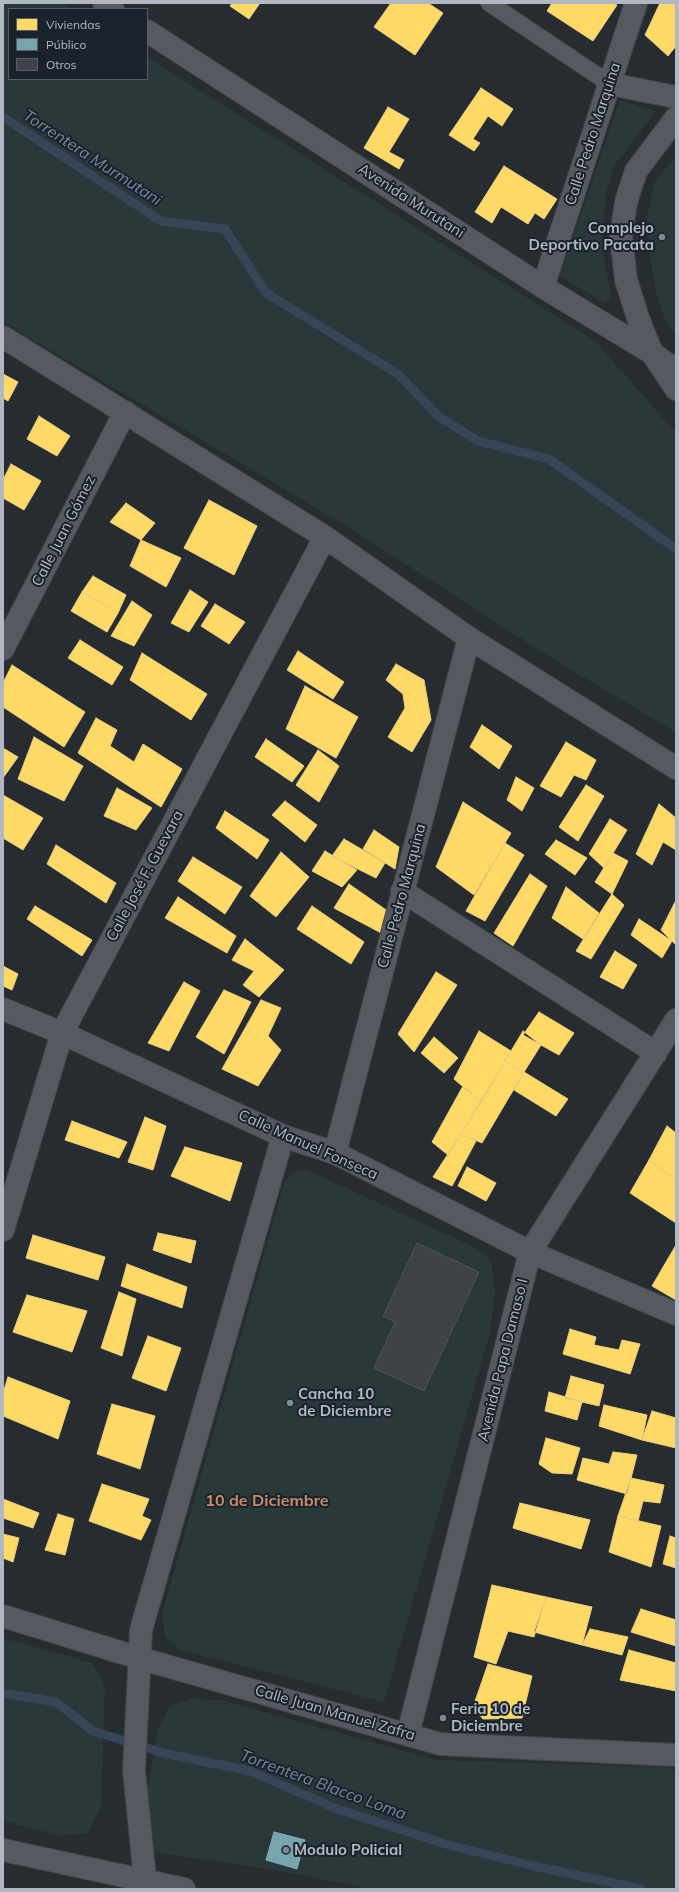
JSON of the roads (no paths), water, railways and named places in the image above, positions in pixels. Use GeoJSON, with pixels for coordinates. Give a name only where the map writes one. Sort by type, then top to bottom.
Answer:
{"type":"FeatureCollection","features":[{"type":"Feature","properties":{"kind":"street","name":"Calle Pedro Marquina"},"geometry":{"type":"LineString","coordinates":[[544,287],[636,3]]}},
{"type":"Feature","properties":{"kind":"street","name":"Avenida Murutani"},"geometry":{"type":"LineString","coordinates":[[148,32],[544,287],[676,370]]}},
{"type":"Feature","properties":{"kind":"street"},"geometry":{"type":"LineString","coordinates":[[610,84],[676,97]]}},
{"type":"Feature","properties":{"kind":"street"},"geometry":{"type":"LineString","coordinates":[[676,118],[636,171],[626,202],[622,236],[626,280],[639,321],[652,354],[676,390]]}},
{"type":"Feature","properties":{"kind":"street"},"geometry":{"type":"LineString","coordinates":[[3,337],[325,537],[469,638],[676,768]]}},
{"type":"Feature","properties":{"kind":"street","name":"Calle Juan Gómez"},"geometry":{"type":"LineString","coordinates":[[5,639],[125,412]]}},
{"type":"Feature","properties":{"kind":"street","name":"Calle José F. Guevara"},"geometry":{"type":"LineString","coordinates":[[3,1230],[62,1033],[325,537]]}},
{"type":"Feature","properties":{"kind":"street","name":"Calle Pedro Marquina"},"geometry":{"type":"LineString","coordinates":[[335,1153],[469,638]]}},
{"type":"Feature","properties":{"kind":"street"},"geometry":{"type":"LineString","coordinates":[[402,891],[656,1053]]}},
{"type":"Feature","properties":{"kind":"street","name":"Calle Manuel Fonseca"},"geometry":{"type":"LineString","coordinates":[[3,1009],[62,1033],[283,1136],[335,1153],[530,1252],[676,1314]]}},
{"type":"Feature","properties":{"kind":"street","name":"Avenida Papa Damaso I"},"geometry":{"type":"LineString","coordinates":[[408,1734],[530,1252],[676,1020]]}},
{"type":"Feature","properties":{"kind":"street"},"geometry":{"type":"LineString","coordinates":[[146,1885],[134,1771],[141,1630],[283,1136]]}},
{"type":"Feature","properties":{"kind":"street","name":"Calle Juan Manuel Zafra"},"geometry":{"type":"LineString","coordinates":[[3,1616],[140,1658],[440,1744],[676,1754]]}},
{"type":"Feature","properties":{"kind":"street"},"geometry":{"type":"LineString","coordinates":[[3,1850],[146,1885],[184,1889]]}},
{"type":"Feature","properties":{"kind":"lane"},"geometry":{"type":"LineString","coordinates":[[489,3],[610,84]]}},
{"type":"Feature","properties":{"kind":"waterway","name":"Torrentera Murmutani"},"geometry":{"type":"LineString","coordinates":[[3,117],[161,221],[225,229],[266,293],[398,374],[438,416],[478,441],[549,459],[676,549]]}},
{"type":"Feature","properties":{"kind":"waterway","name":"Torrentera Blacco Loma"},"geometry":{"type":"LineString","coordinates":[[3,1693],[56,1702],[93,1731],[163,1753],[250,1771],[337,1809],[449,1845],[534,1866],[641,1889]]}},
{"type":"Feature","properties":{"kind":"place","name":"Complejo Deportivo Pacata"},"geometry":{"type":"Point","coordinates":[662,237]}},
{"type":"Feature","properties":{"kind":"place","name":"Cancha 10 de Diciembre"},"geometry":{"type":"Point","coordinates":[290,1403]}},
{"type":"Feature","properties":{"kind":"place","name":"Feria 10 de Diciembre"},"geometry":{"type":"Point","coordinates":[443,1718]}},
{"type":"Feature","properties":{"kind":"place","name":"Modulo Policial"},"geometry":{"type":"Point","coordinates":[286,1850]}},
{"type":"Feature","properties":{"kind":"district","name":"10 de Diciembre"},"geometry":{"type":"Point","coordinates":[267,1501]}}]}
